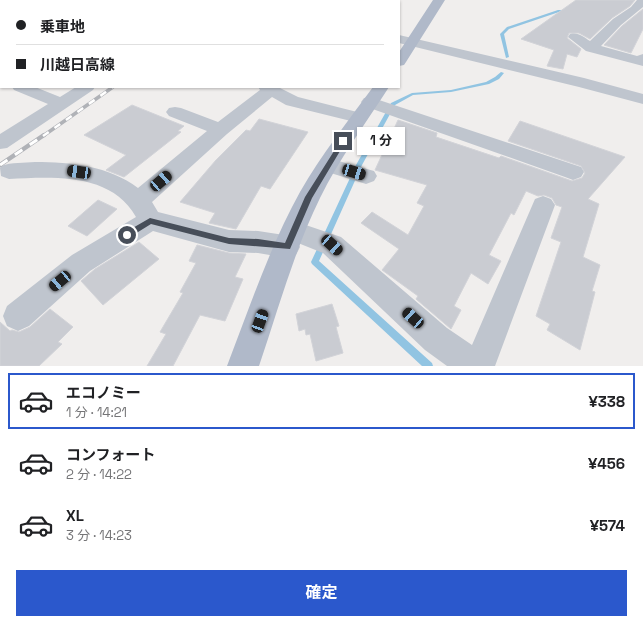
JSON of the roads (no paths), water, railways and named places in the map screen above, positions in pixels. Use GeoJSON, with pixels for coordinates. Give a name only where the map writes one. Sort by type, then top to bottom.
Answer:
{"type":"FeatureCollection","features":[{"type":"Feature","properties":{"kind":"main road"},"geometry":{"type":"LineString","coordinates":[[400,59],[406,41],[439,0]]}},
{"type":"Feature","properties":{"kind":"main road"},"geometry":{"type":"LineString","coordinates":[[243,366],[306,240],[308,197],[334,167],[372,103]]}},
{"type":"Feature","properties":{"kind":"street"},"geometry":{"type":"LineString","coordinates":[[592,63],[617,22],[635,9],[643,0]]}},
{"type":"Feature","properties":{"kind":"street"},"geometry":{"type":"LineString","coordinates":[[575,37],[592,63],[643,99]]}},
{"type":"Feature","properties":{"kind":"street"},"geometry":{"type":"LineString","coordinates":[[406,41],[525,68],[592,63],[641,62],[643,58]]}},
{"type":"Feature","properties":{"kind":"street"},"geometry":{"type":"LineString","coordinates":[[23,88],[61,103]]}},
{"type":"Feature","properties":{"kind":"street"},"geometry":{"type":"LineString","coordinates":[[0,143],[85,88]]}},
{"type":"Feature","properties":{"kind":"street"},"geometry":{"type":"LineString","coordinates":[[18,316],[144,211],[220,130],[269,88],[292,101],[372,103],[573,172]]}},
{"type":"Feature","properties":{"kind":"street"},"geometry":{"type":"LineString","coordinates":[[175,112],[220,130]]}},
{"type":"Feature","properties":{"kind":"street"},"geometry":{"type":"LineString","coordinates":[[334,167],[366,176]]}},
{"type":"Feature","properties":{"kind":"street"},"geometry":{"type":"LineString","coordinates":[[9,171],[57,169],[90,174],[120,185],[144,211],[229,241],[258,242],[306,240],[474,366]]}},
{"type":"Feature","properties":{"kind":"street"},"geometry":{"type":"LineString","coordinates":[[479,366],[543,206]]}},
{"type":"Feature","properties":{"kind":"waterway"},"geometry":{"type":"LineString","coordinates":[[507,57],[502,34],[508,28],[559,11],[568,11]]}},
{"type":"Feature","properties":{"kind":"waterway"},"geometry":{"type":"LineString","coordinates":[[429,366],[315,262],[359,165],[393,104],[412,94],[451,91],[487,83],[497,78],[502,73]]}},
{"type":"Feature","properties":{"kind":"railway"},"geometry":{"type":"LineString","coordinates":[[43,136],[112,88]]}},
{"type":"Feature","properties":{"kind":"railway"},"geometry":{"type":"LineString","coordinates":[[0,165],[44,135]]}}]}
